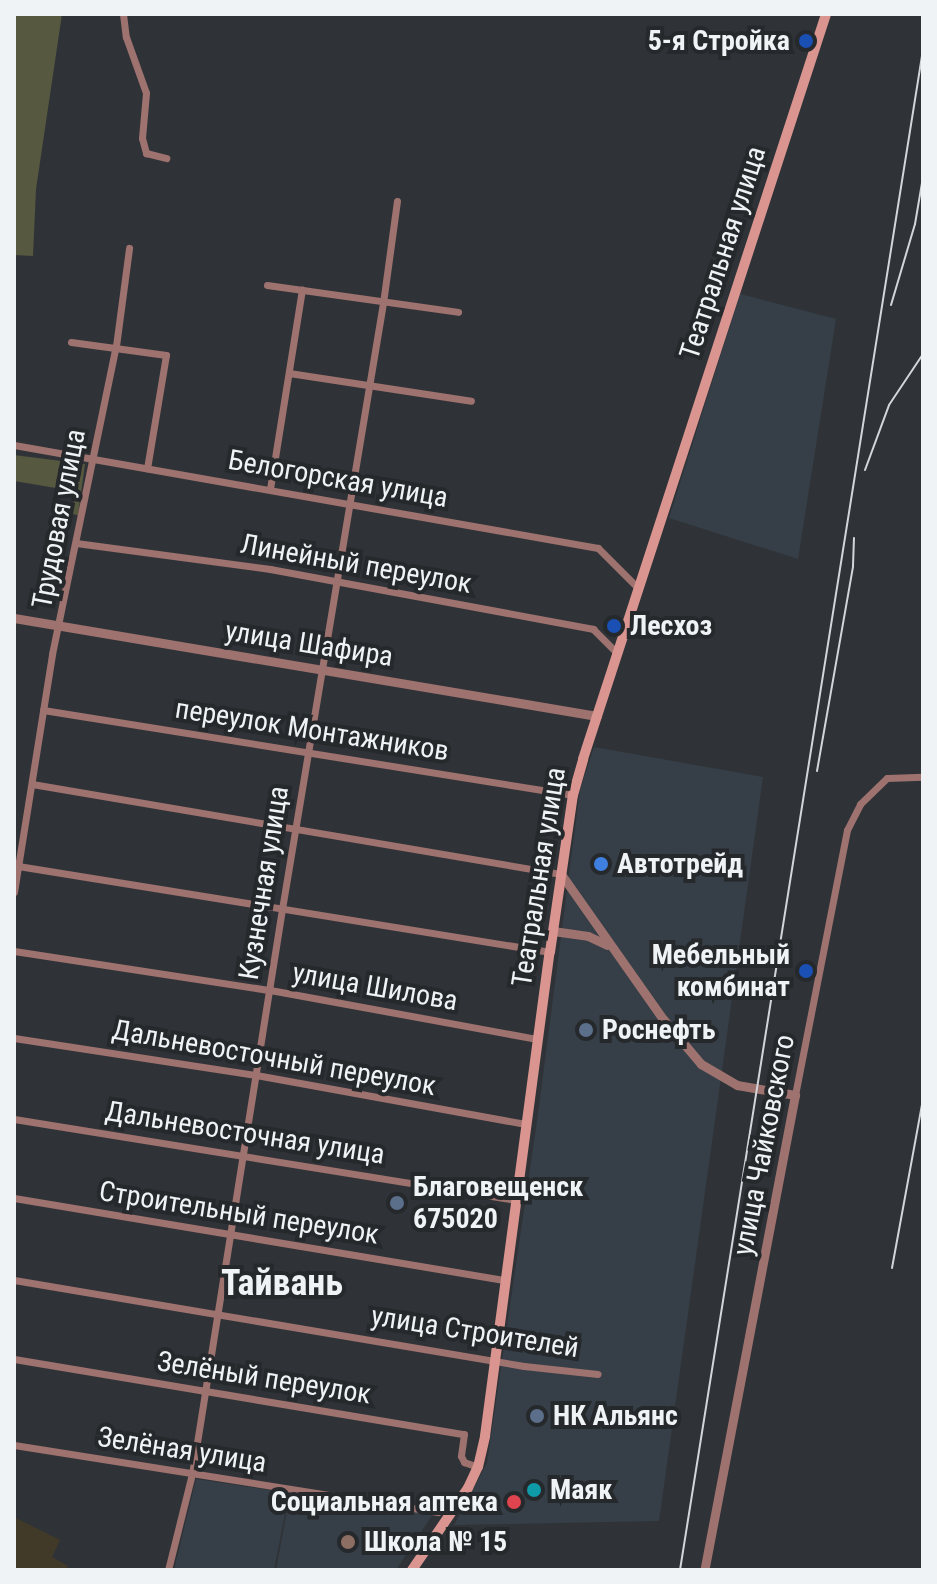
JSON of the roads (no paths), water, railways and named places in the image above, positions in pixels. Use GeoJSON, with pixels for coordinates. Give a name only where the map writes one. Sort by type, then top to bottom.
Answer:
{"type":"FeatureCollection","features":[{"type":"Feature","properties":{"kind":"main road","name":"Театральная улица"},"geometry":{"type":"LineString","coordinates":[[412,1570],[450,1518],[478,1467],[573,795],[826,14]]}},
{"type":"Feature","properties":{"kind":"street"},"geometry":{"type":"LineString","coordinates":[[123,14],[126,37],[146,93],[142,138],[146,153],[166,158]]}},
{"type":"Feature","properties":{"kind":"street","name":"Кузнечная улица"},"geometry":{"type":"LineString","coordinates":[[168,1570],[192,1474],[307,751],[370,386],[397,201]]}},
{"type":"Feature","properties":{"kind":"street","name":"Трудовая улица"},"geometry":{"type":"LineString","coordinates":[[14,892],[43,710],[116,346],[129,248]]}},
{"type":"Feature","properties":{"kind":"street"},"geometry":{"type":"LineString","coordinates":[[267,285],[458,312]]}},
{"type":"Feature","properties":{"kind":"street"},"geometry":{"type":"LineString","coordinates":[[270,489],[302,290]]}},
{"type":"Feature","properties":{"kind":"street"},"geometry":{"type":"LineString","coordinates":[[71,342],[166,355],[147,468]]}},
{"type":"Feature","properties":{"kind":"street"},"geometry":{"type":"LineString","coordinates":[[289,373],[471,401]]}},
{"type":"Feature","properties":{"kind":"street","name":"Белогорская улица"},"geometry":{"type":"LineString","coordinates":[[14,445],[598,548],[639,589]]}},
{"type":"Feature","properties":{"kind":"street","name":"Линейный переулок"},"geometry":{"type":"LineString","coordinates":[[76,543],[270,569],[593,629],[618,654]]}},
{"type":"Feature","properties":{"kind":"street","name":"улица Шафира"},"geometry":{"type":"LineString","coordinates":[[14,618],[597,716]]}},
{"type":"Feature","properties":{"kind":"street","name":"переулок Монтажников"},"geometry":{"type":"LineString","coordinates":[[43,710],[573,795]]}},
{"type":"Feature","properties":{"kind":"street","name":"улица Чайковского"},"geometry":{"type":"LineString","coordinates":[[704,1570],[847,830],[860,804],[887,778],[923,777]]}},
{"type":"Feature","properties":{"kind":"street"},"geometry":{"type":"LineString","coordinates":[[32,784],[561,874],[663,1019],[714,1075],[737,1085],[795,1095]]}},
{"type":"Feature","properties":{"kind":"street"},"geometry":{"type":"LineString","coordinates":[[18,866],[550,952]]}},
{"type":"Feature","properties":{"kind":"street"},"geometry":{"type":"LineString","coordinates":[[553,931],[588,936],[612,949]]}},
{"type":"Feature","properties":{"kind":"street","name":"улица Шилова"},"geometry":{"type":"LineString","coordinates":[[14,951],[270,990],[538,1039]]}},
{"type":"Feature","properties":{"kind":"street","name":"Дальневосточный переулок"},"geometry":{"type":"LineString","coordinates":[[14,1038],[256,1075],[526,1124]]}},
{"type":"Feature","properties":{"kind":"street","name":"Дальневосточная улица"},"geometry":{"type":"LineString","coordinates":[[14,1119],[515,1200]]}},
{"type":"Feature","properties":{"kind":"street","name":"Строительный переулок"},"geometry":{"type":"LineString","coordinates":[[14,1198],[505,1280]]}},
{"type":"Feature","properties":{"kind":"street","name":"улица Строителей"},"geometry":{"type":"LineString","coordinates":[[14,1280],[598,1374]]}},
{"type":"Feature","properties":{"kind":"street","name":"Зелёный переулок"},"geometry":{"type":"LineString","coordinates":[[14,1359],[464,1434],[461,1456],[464,1462],[478,1467]]}},
{"type":"Feature","properties":{"kind":"street","name":"Зелёная улица"},"geometry":{"type":"LineString","coordinates":[[14,1445],[438,1512]]}},
{"type":"Feature","properties":{"kind":"railway"},"geometry":{"type":"LineString","coordinates":[[680,1570],[923,49]]}},
{"type":"Feature","properties":{"kind":"railway"},"geometry":{"type":"LineString","coordinates":[[891,305],[915,224],[923,177]]}},
{"type":"Feature","properties":{"kind":"railway"},"geometry":{"type":"LineString","coordinates":[[865,470],[889,405],[923,354]]}},
{"type":"Feature","properties":{"kind":"railway"},"geometry":{"type":"LineString","coordinates":[[817,771],[853,566],[854,538]]}},
{"type":"Feature","properties":{"kind":"railway"},"geometry":{"type":"LineString","coordinates":[[892,1268],[923,1099]]}},
{"type":"Feature","properties":{"kind":"place","name":"5-я Стройка"},"geometry":{"type":"Point","coordinates":[806,41]}},
{"type":"Feature","properties":{"kind":"place","name":"Лесхоз"},"geometry":{"type":"Point","coordinates":[614,626]}},
{"type":"Feature","properties":{"kind":"place","name":"Автотрейд"},"geometry":{"type":"Point","coordinates":[601,864]}},
{"type":"Feature","properties":{"kind":"place","name":"Мебельный комбинат"},"geometry":{"type":"Point","coordinates":[806,971]}},
{"type":"Feature","properties":{"kind":"place","name":"Роснефть"},"geometry":{"type":"Point","coordinates":[586,1030]}},
{"type":"Feature","properties":{"kind":"place","name":"Благовещенск 675020"},"geometry":{"type":"Point","coordinates":[397,1203]}},
{"type":"Feature","properties":{"kind":"place","name":"НК Альянс"},"geometry":{"type":"Point","coordinates":[537,1416]}},
{"type":"Feature","properties":{"kind":"place","name":"Маяк"},"geometry":{"type":"Point","coordinates":[534,1490]}},
{"type":"Feature","properties":{"kind":"place","name":"Социальная аптека"},"geometry":{"type":"Point","coordinates":[514,1502]}},
{"type":"Feature","properties":{"kind":"place","name":"Школа № 15"},"geometry":{"type":"Point","coordinates":[348,1542]}},
{"type":"Feature","properties":{"kind":"district","name":"Тайвань"},"geometry":{"type":"Point","coordinates":[282,1284]}}]}
